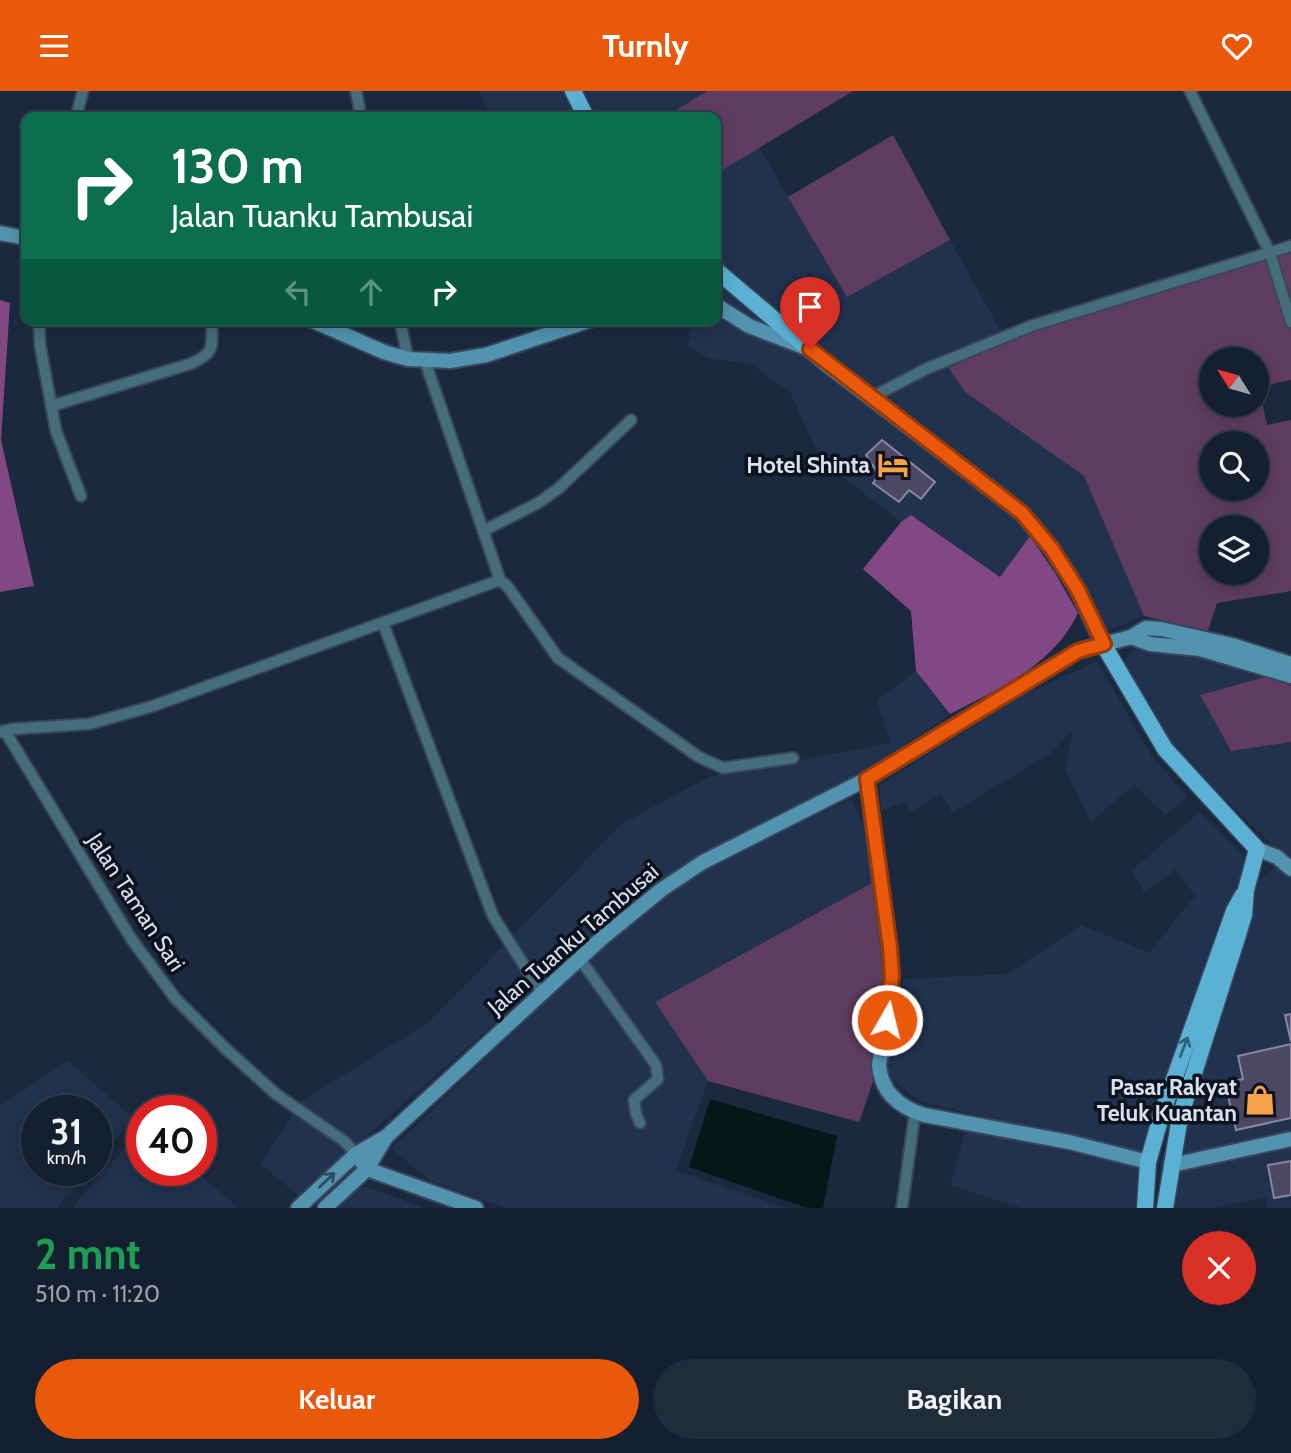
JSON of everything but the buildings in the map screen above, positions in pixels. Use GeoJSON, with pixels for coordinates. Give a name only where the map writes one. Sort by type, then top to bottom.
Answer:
{"type":"FeatureCollection","features":[{"type":"Feature","properties":{"kind":"main road"},"geometry":{"type":"LineString","coordinates":[[573,91],[584,112]]}},
{"type":"Feature","properties":{"kind":"main road"},"geometry":{"type":"LineString","coordinates":[[0,233],[21,237]]}},
{"type":"Feature","properties":{"kind":"main road"},"geometry":{"type":"LineString","coordinates":[[721,274],[870,398],[1022,513],[1052,549],[1078,590],[1104,644],[1165,749],[1257,849],[1277,857],[1291,869]]}},
{"type":"Feature","properties":{"kind":"main road"},"geometry":{"type":"LineString","coordinates":[[721,308],[749,326],[810,349]]}},
{"type":"Feature","properties":{"kind":"main road"},"geometry":{"type":"LineString","coordinates":[[325,326],[384,352],[425,361],[450,361],[486,355],[573,326]]}},
{"type":"Feature","properties":{"kind":"main road","name":"Jalan Tuanku Tambusai"},"geometry":{"type":"LineString","coordinates":[[298,1208],[356,1154],[387,1136],[542,994],[661,890],[703,862],[867,779],[1078,651],[1130,637],[1146,628],[1232,645],[1291,664]]}},
{"type":"Feature","properties":{"kind":"main road"},"geometry":{"type":"LineString","coordinates":[[1130,637],[1150,644],[1200,649],[1291,676]]}},
{"type":"Feature","properties":{"kind":"main road"},"geometry":{"type":"LineString","coordinates":[[867,779],[892,976],[879,1065],[880,1079],[886,1090],[895,1100],[915,1112],[1069,1142],[1149,1162]]}},
{"type":"Feature","properties":{"kind":"main road"},"geometry":{"type":"LineString","coordinates":[[1145,1208],[1149,1162],[1178,1062],[1234,911],[1245,890],[1257,849]]}},
{"type":"Feature","properties":{"kind":"main road"},"geometry":{"type":"LineString","coordinates":[[1165,1208],[1180,1117],[1244,915],[1245,890]]}},
{"type":"Feature","properties":{"kind":"main road","name":"Jalan Tuanku Tambusai"},"geometry":{"type":"LineString","coordinates":[[326,1208],[367,1169],[387,1136]]}},
{"type":"Feature","properties":{"kind":"main road"},"geometry":{"type":"LineString","coordinates":[[1172,1165],[1291,1139]]}},
{"type":"Feature","properties":{"kind":"main road"},"geometry":{"type":"LineString","coordinates":[[356,1154],[367,1169],[476,1208]]}},
{"type":"Feature","properties":{"kind":"street"},"geometry":{"type":"LineString","coordinates":[[77,112],[83,91]]}},
{"type":"Feature","properties":{"kind":"street"},"geometry":{"type":"LineString","coordinates":[[356,91],[360,112]]}},
{"type":"Feature","properties":{"kind":"street"},"geometry":{"type":"LineString","coordinates":[[1190,91],[1270,253],[1291,322]]}},
{"type":"Feature","properties":{"kind":"street"},"geometry":{"type":"LineString","coordinates":[[870,398],[926,369],[1031,326],[1291,246]]}},
{"type":"Feature","properties":{"kind":"street"},"geometry":{"type":"LineString","coordinates":[[39,326],[40,345],[56,431],[81,496]]}},
{"type":"Feature","properties":{"kind":"street"},"geometry":{"type":"LineString","coordinates":[[51,406],[190,364],[204,357],[211,348],[212,326]]}},
{"type":"Feature","properties":{"kind":"street"},"geometry":{"type":"LineString","coordinates":[[401,326],[408,359]]}},
{"type":"Feature","properties":{"kind":"street"},"geometry":{"type":"LineString","coordinates":[[425,361],[500,580],[508,587],[558,658],[699,757],[723,768],[793,758]]}},
{"type":"Feature","properties":{"kind":"street"},"geometry":{"type":"LineString","coordinates":[[483,531],[538,503],[558,489],[631,420]]}},
{"type":"Feature","properties":{"kind":"street"},"geometry":{"type":"LineString","coordinates":[[2,732],[89,724],[153,706],[500,580]]}},
{"type":"Feature","properties":{"kind":"street"},"geometry":{"type":"LineString","coordinates":[[383,623],[494,916],[542,994]]}},
{"type":"Feature","properties":{"kind":"street","name":"Jalan Taman Sari"},"geometry":{"type":"LineString","coordinates":[[2,732],[132,940],[175,998],[276,1094],[344,1141],[356,1154]]}},
{"type":"Feature","properties":{"kind":"street"},"geometry":{"type":"LineString","coordinates":[[580,960],[656,1065],[658,1079],[635,1100],[640,1123]]}},
{"type":"Feature","properties":{"kind":"street"},"geometry":{"type":"LineString","coordinates":[[902,1208],[915,1112]]}},
{"type":"Feature","properties":{"kind":"shaded area"},"geometry":{"type":"Polygon","coordinates":[[[479,91],[566,91],[576,112],[488,112],[479,91]]]}},
{"type":"Feature","properties":{"kind":"shaded area"},"geometry":{"type":"Polygon","coordinates":[[[582,91],[707,91],[673,112],[594,112],[582,91]]]}},
{"type":"Feature","properties":{"kind":"shaded area"},"geometry":{"type":"Polygon","coordinates":[[[707,91],[853,91],[721,171],[721,112],[673,112],[707,91]]]}},
{"type":"Feature","properties":{"kind":"shaded area"},"geometry":{"type":"Polygon","coordinates":[[[893,135],[950,240],[847,297],[788,197],[893,135]]]}},
{"type":"Feature","properties":{"kind":"shaded area"},"geometry":{"type":"Polygon","coordinates":[[[759,147],[847,297],[950,240],[1006,340],[950,368],[965,392],[1084,476],[1144,616],[1106,631],[1028,507],[879,399],[721,263],[721,171],[759,147]]]}},
{"type":"Feature","properties":{"kind":"shaded area"},"geometry":{"type":"Polygon","coordinates":[[[1291,250],[1291,380],[1269,385],[1269,347],[1199,347],[1199,417],[1265,417],[1267,425],[1291,420],[1291,591],[1217,603],[1208,631],[1144,616],[1084,476],[965,392],[949,368],[1006,340],[1291,250]]]}},
{"type":"Feature","properties":{"kind":"shaded area"},"geometry":{"type":"Polygon","coordinates":[[[721,285],[1017,518],[1030,536],[1001,577],[912,515],[901,522],[821,460],[790,392],[751,364],[708,358],[688,345],[690,326],[721,326],[721,285]]]}},
{"type":"Feature","properties":{"kind":"shaded area"},"geometry":{"type":"Polygon","coordinates":[[[0,300],[10,303],[1,440],[34,586],[0,592],[0,300]]]}},
{"type":"Feature","properties":{"kind":"shaded area"},"geometry":{"type":"Polygon","coordinates":[[[911,515],[1000,577],[1030,536],[1078,613],[1054,647],[1023,674],[950,714],[916,671],[911,611],[863,569],[901,522],[911,515]]]}},
{"type":"Feature","properties":{"kind":"shaded area"},"geometry":{"type":"Polygon","coordinates":[[[1158,648],[1194,654],[1269,676],[1201,695],[1231,751],[1291,742],[1291,863],[1212,787],[1162,731],[1125,672],[1124,662],[1133,650],[1158,648]]]}},
{"type":"Feature","properties":{"kind":"shaded area"},"geometry":{"type":"Polygon","coordinates":[[[1097,661],[1151,755],[1187,797],[1165,815],[1135,784],[1091,822],[1065,770],[1073,729],[1050,754],[952,813],[941,793],[910,813],[906,802],[881,811],[880,785],[1021,696],[1097,661]]]}},
{"type":"Feature","properties":{"kind":"shaded area"},"geometry":{"type":"Polygon","coordinates":[[[916,671],[950,714],[864,772],[695,858],[638,896],[299,1196],[260,1164],[300,1102],[429,1022],[622,824],[708,777],[891,743],[876,701],[916,671]]]}},
{"type":"Feature","properties":{"kind":"shaded area"},"geometry":{"type":"Polygon","coordinates":[[[1269,676],[1291,686],[1291,742],[1231,751],[1200,695],[1269,676]]]}},
{"type":"Feature","properties":{"kind":"shaded area"},"geometry":{"type":"Polygon","coordinates":[[[851,799],[867,834],[872,883],[655,1002],[708,1081],[676,1171],[786,1208],[507,1208],[431,1181],[391,1149],[607,943],[657,901],[703,870],[851,799]]]}},
{"type":"Feature","properties":{"kind":"shaded area"},"geometry":{"type":"Polygon","coordinates":[[[1200,812],[1248,860],[1160,1094],[1143,1154],[923,1102],[901,1088],[889,1076],[887,1061],[904,979],[1007,974],[1081,925],[1149,953],[1195,896],[1176,869],[1144,893],[1132,870],[1200,812]]]}},
{"type":"Feature","properties":{"kind":"shaded area"},"geometry":{"type":"Polygon","coordinates":[[[1276,866],[1291,878],[1291,1208],[1268,1208],[1266,1197],[1211,1208],[1157,1208],[1161,1163],[1190,1067],[1251,890],[1276,866]]]}},
{"type":"Feature","properties":{"kind":"shaded area"},"geometry":{"type":"Polygon","coordinates":[[[872,883],[884,973],[880,1026],[871,1066],[873,1082],[859,1122],[708,1081],[655,1002],[872,883]]]}},
{"type":"Feature","properties":{"kind":"shaded area"},"geometry":{"type":"Polygon","coordinates":[[[68,1061],[107,1095],[21,1095],[21,1186],[76,1186],[57,1208],[0,1208],[0,1106],[68,1061]]]}},
{"type":"Feature","properties":{"kind":"shaded area"},"geometry":{"type":"Polygon","coordinates":[[[710,1099],[837,1136],[823,1208],[807,1208],[689,1167],[710,1099]]]}},
{"type":"Feature","properties":{"kind":"shaded area"},"geometry":{"type":"Polygon","coordinates":[[[112,1100],[126,1112],[126,1128],[112,1144],[112,1100]]]}},
{"type":"Feature","properties":{"kind":"shaded area"},"geometry":{"type":"Polygon","coordinates":[[[967,1127],[1139,1169],[1135,1208],[1022,1208],[950,1185],[967,1127]]]}},
{"type":"Feature","properties":{"kind":"shaded area"},"geometry":{"type":"Polygon","coordinates":[[[126,1146],[126,1186],[213,1186],[239,1208],[72,1208],[91,1186],[112,1186],[112,1162],[126,1146]]]}},
{"type":"Feature","properties":{"kind":"shaded area"},"geometry":{"type":"Polygon","coordinates":[[[358,1187],[366,1187],[425,1208],[335,1208],[358,1187]]]}},
{"type":"Feature","properties":{"kind":"place","name":"Hotel Shinta"},"geometry":{"type":"Point","coordinates":[893,465]}},
{"type":"Feature","properties":{"kind":"place","name":"Pasar Rakyat Teluk Kuantan"},"geometry":{"type":"Point","coordinates":[1260,1100]}},
{"type":"Feature","properties":{"kind":"route"},"geometry":{"type":"LineString","coordinates":[[810,349],[1022,513],[1052,549],[1078,590],[1104,644],[1078,651],[867,779],[890,948],[892,976],[887,1020]]}}]}
